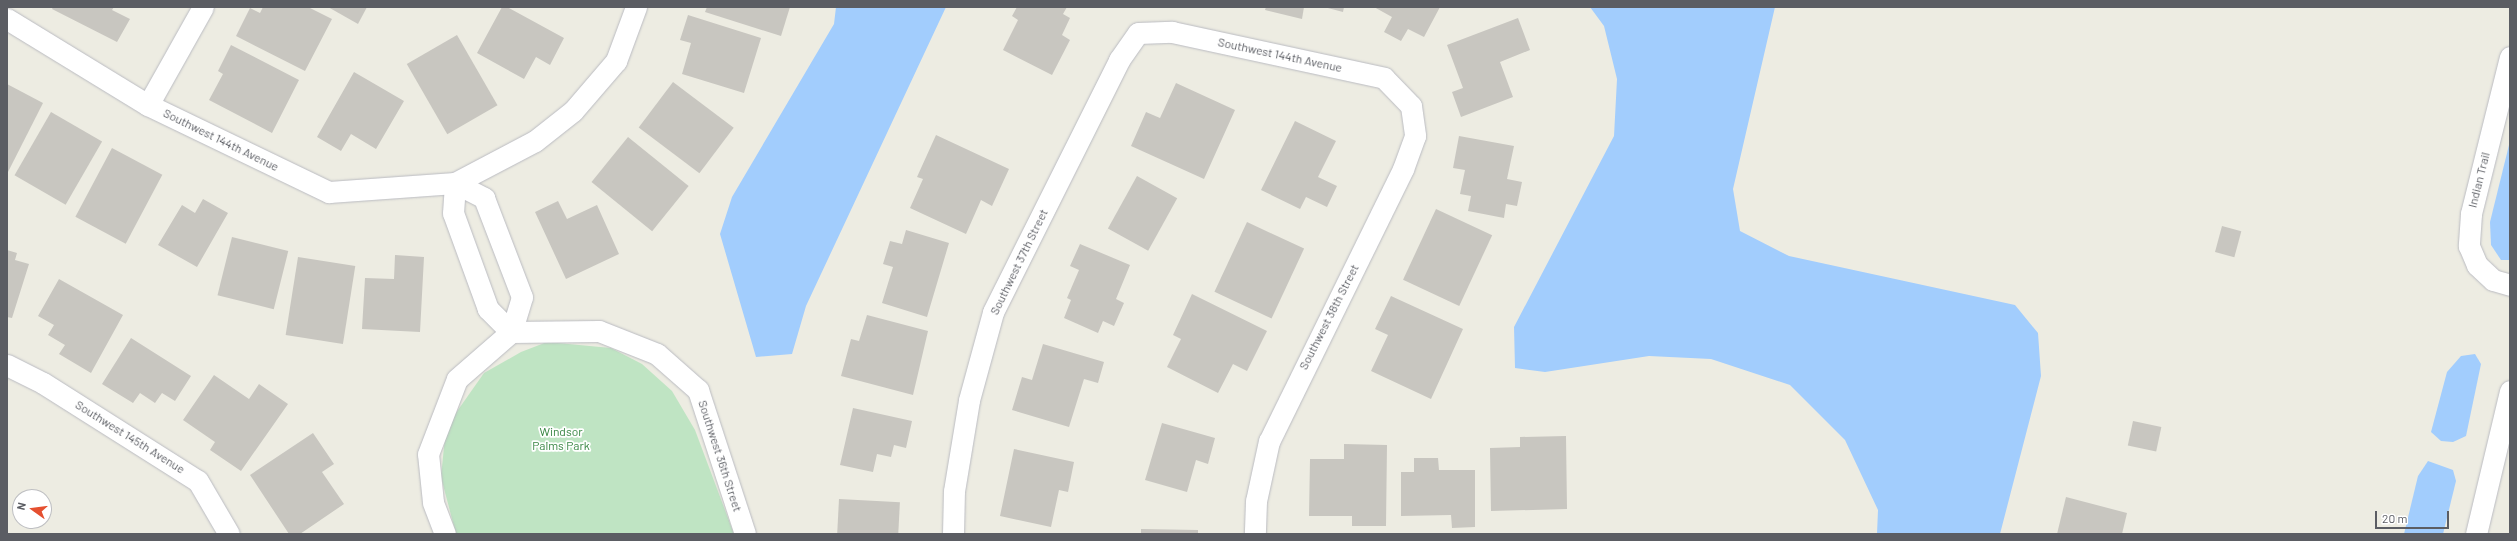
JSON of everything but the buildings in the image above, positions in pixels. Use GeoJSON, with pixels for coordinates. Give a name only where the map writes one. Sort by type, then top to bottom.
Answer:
{"type":"FeatureCollection","features":[{"type":"Feature","properties":{"kind":"street"},"geometry":{"type":"LineString","coordinates":[[148,104],[203,7]]}},
{"type":"Feature","properties":{"kind":"street"},"geometry":{"type":"LineString","coordinates":[[455,183],[535,141],[573,111],[616,61],[636,7]]}},
{"type":"Feature","properties":{"kind":"street","name":"Southwest 144th Avenue"},"geometry":{"type":"LineString","coordinates":[[7,19],[148,104],[329,192],[455,183]]}},
{"type":"Feature","properties":{"kind":"street","name":"Southwest 144th Avenue"},"geometry":{"type":"LineString","coordinates":[[1138,33],[1172,32],[1384,78],[1411,106]]}},
{"type":"Feature","properties":{"kind":"street","name":"Southwest 37th Street"},"geometry":{"type":"LineString","coordinates":[[953,534],[954,491],[969,400],[993,312],[1119,60],[1138,33]]}},
{"type":"Feature","properties":{"kind":"street","name":"Indian Trail"},"geometry":{"type":"LineString","coordinates":[[2510,57],[2471,214],[2469,246],[2477,265],[2493,280],[2510,285]]}},
{"type":"Feature","properties":{"kind":"street","name":"Southwest 38th Street"},"geometry":{"type":"LineString","coordinates":[[1256,534],[1256,501],[1269,441],[1403,169],[1415,136],[1411,106]]}},
{"type":"Feature","properties":{"kind":"street"},"geometry":{"type":"LineString","coordinates":[[455,183],[452,213],[488,309],[512,332]]}},
{"type":"Feature","properties":{"kind":"street"},"geometry":{"type":"LineString","coordinates":[[445,534],[433,502],[428,454],[457,379],[512,332],[522,297],[484,198],[455,183]]}},
{"type":"Feature","properties":{"kind":"street","name":"Southwest 36th Street"},"geometry":{"type":"LineString","coordinates":[[512,332],[599,331],[656,354],[698,390],[745,534]]}},
{"type":"Feature","properties":{"kind":"street","name":"Southwest 145th Avenue"},"geometry":{"type":"LineString","coordinates":[[7,365],[43,383],[198,481],[229,534]]}},
{"type":"Feature","properties":{"kind":"street"},"geometry":{"type":"LineString","coordinates":[[2476,534],[2510,391]]}},
{"type":"Feature","properties":{"kind":"green space","name":"Windsor Palms Park"},"geometry":{"type":"Polygon","coordinates":[[[547,342],[611,348],[642,364],[672,391],[695,430],[734,534],[456,534],[441,477],[446,427],[484,373],[521,352],[547,342]]]}},
{"type":"Feature","properties":{"kind":"water"},"geometry":{"type":"Polygon","coordinates":[[[836,7],[946,7],[806,306],[792,354],[756,357],[720,234],[732,197],[834,24],[836,7]]]}},
{"type":"Feature","properties":{"kind":"water"},"geometry":{"type":"Polygon","coordinates":[[[1590,7],[1775,7],[1733,189],[1740,231],[1789,256],[2015,305],[2038,333],[2041,376],[2000,534],[1877,534],[1878,510],[1845,440],[1790,385],[1711,359],[1649,356],[1545,372],[1515,368],[1514,327],[1614,136],[1617,79],[1604,26],[1590,7]]]}},
{"type":"Feature","properties":{"kind":"water"},"geometry":{"type":"Polygon","coordinates":[[[2510,141],[2510,260],[2501,260],[2491,245],[2490,222],[2510,141]]]}},
{"type":"Feature","properties":{"kind":"water"},"geometry":{"type":"Polygon","coordinates":[[[2475,354],[2481,364],[2466,436],[2453,442],[2441,441],[2431,432],[2447,372],[2461,356],[2475,354]]]}},
{"type":"Feature","properties":{"kind":"water"},"geometry":{"type":"Polygon","coordinates":[[[2428,461],[2453,470],[2456,481],[2443,534],[2404,534],[2418,476],[2428,461]]]}}]}
